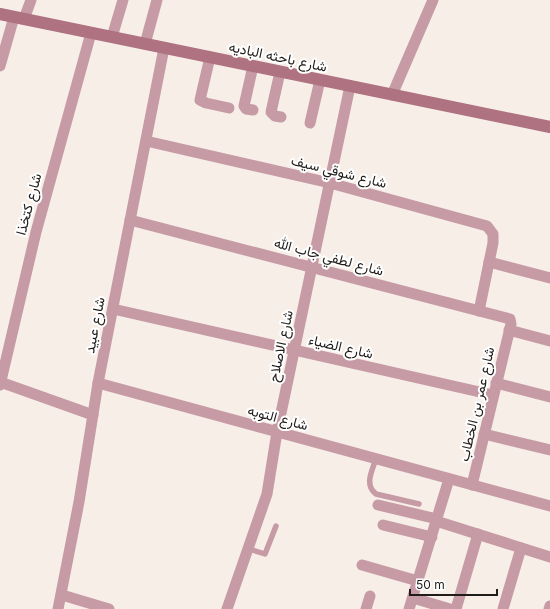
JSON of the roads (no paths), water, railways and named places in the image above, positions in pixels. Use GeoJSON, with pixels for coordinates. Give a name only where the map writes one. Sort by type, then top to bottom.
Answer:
{"type":"FeatureCollection","features":[{"type":"Feature","properties":{"kind":"street"},"geometry":{"type":"LineString","coordinates":[[0,66],[19,18],[30,0]]}},
{"type":"Feature","properties":{"kind":"street"},"geometry":{"type":"LineString","coordinates":[[112,37],[123,0]]}},
{"type":"Feature","properties":{"kind":"street"},"geometry":{"type":"LineString","coordinates":[[145,44],[157,0]]}},
{"type":"Feature","properties":{"kind":"street"},"geometry":{"type":"LineString","coordinates":[[392,95],[433,0]]}},
{"type":"Feature","properties":{"kind":"street","name":"شارع باحثه الباديه"},"geometry":{"type":"LineString","coordinates":[[0,14],[550,127]]}},
{"type":"Feature","properties":{"kind":"street","name":"شارع كتخذا"},"geometry":{"type":"LineString","coordinates":[[0,383],[36,232],[91,33]]}},
{"type":"Feature","properties":{"kind":"street","name":"شارع عبيد"},"geometry":{"type":"LineString","coordinates":[[58,609],[62,595],[79,502],[98,383],[164,48]]}},
{"type":"Feature","properties":{"kind":"street"},"geometry":{"type":"LineString","coordinates":[[210,57],[200,100],[206,103],[228,108]]}},
{"type":"Feature","properties":{"kind":"street"},"geometry":{"type":"LineString","coordinates":[[253,66],[244,106],[246,109],[253,110]]}},
{"type":"Feature","properties":{"kind":"street"},"geometry":{"type":"LineString","coordinates":[[280,72],[271,112],[275,116],[281,117]]}},
{"type":"Feature","properties":{"kind":"street"},"geometry":{"type":"LineString","coordinates":[[310,123],[320,80]]}},
{"type":"Feature","properties":{"kind":"street","name":"شارع الاصلاح"},"geometry":{"type":"LineString","coordinates":[[227,609],[268,494],[277,432],[350,86]]}},
{"type":"Feature","properties":{"kind":"street","name":"شارع شوقي سيف"},"geometry":{"type":"LineString","coordinates":[[146,140],[330,183],[487,226],[493,234],[493,243],[478,311]]}},
{"type":"Feature","properties":{"kind":"street","name":"شارع لطفي جاب الله"},"geometry":{"type":"LineString","coordinates":[[130,220],[508,318],[511,321],[509,330]]}},
{"type":"Feature","properties":{"kind":"street"},"geometry":{"type":"LineString","coordinates":[[489,262],[550,278]]}},
{"type":"Feature","properties":{"kind":"street","name":"شارع الضياء"},"geometry":{"type":"LineString","coordinates":[[113,309],[494,395]]}},
{"type":"Feature","properties":{"kind":"street"},"geometry":{"type":"LineString","coordinates":[[509,330],[550,341]]}},
{"type":"Feature","properties":{"kind":"street","name":"شارع عمر بن الخطاب"},"geometry":{"type":"LineString","coordinates":[[472,485],[509,330]]}},
{"type":"Feature","properties":{"kind":"street"},"geometry":{"type":"LineString","coordinates":[[0,383],[93,415]]}},
{"type":"Feature","properties":{"kind":"street","name":"شارع التوبه"},"geometry":{"type":"LineString","coordinates":[[98,383],[550,506]]}},
{"type":"Feature","properties":{"kind":"street"},"geometry":{"type":"LineString","coordinates":[[496,383],[550,397]]}},
{"type":"Feature","properties":{"kind":"street"},"geometry":{"type":"LineString","coordinates":[[484,434],[550,450]]}},
{"type":"Feature","properties":{"kind":"street"},"geometry":{"type":"LineString","coordinates":[[409,609],[449,479]]}},
{"type":"Feature","properties":{"kind":"street"},"geometry":{"type":"LineString","coordinates":[[378,505],[436,520],[550,556]]}},
{"type":"Feature","properties":{"kind":"street"},"geometry":{"type":"LineString","coordinates":[[383,525],[432,537]]}},
{"type":"Feature","properties":{"kind":"street"},"geometry":{"type":"LineString","coordinates":[[456,609],[478,534]]}},
{"type":"Feature","properties":{"kind":"street"},"geometry":{"type":"LineString","coordinates":[[503,609],[521,548]]}},
{"type":"Feature","properties":{"kind":"street"},"geometry":{"type":"LineString","coordinates":[[362,565],[418,581]]}},
{"type":"Feature","properties":{"kind":"street"},"geometry":{"type":"LineString","coordinates":[[62,595],[109,609]]}},
{"type":"Feature","properties":{"kind":"street"},"geometry":{"type":"LineString","coordinates":[[366,609],[370,596]]}},
{"type":"Feature","properties":{"kind":"street"},"geometry":{"type":"LineString","coordinates":[[413,598],[450,609]]}},
{"type":"Feature","properties":{"kind":"lane"},"geometry":{"type":"LineString","coordinates":[[376,459],[368,484],[371,490],[376,494],[419,504]]}},
{"type":"Feature","properties":{"kind":"lane"},"geometry":{"type":"LineString","coordinates":[[249,550],[265,554],[276,526]]}}]}
